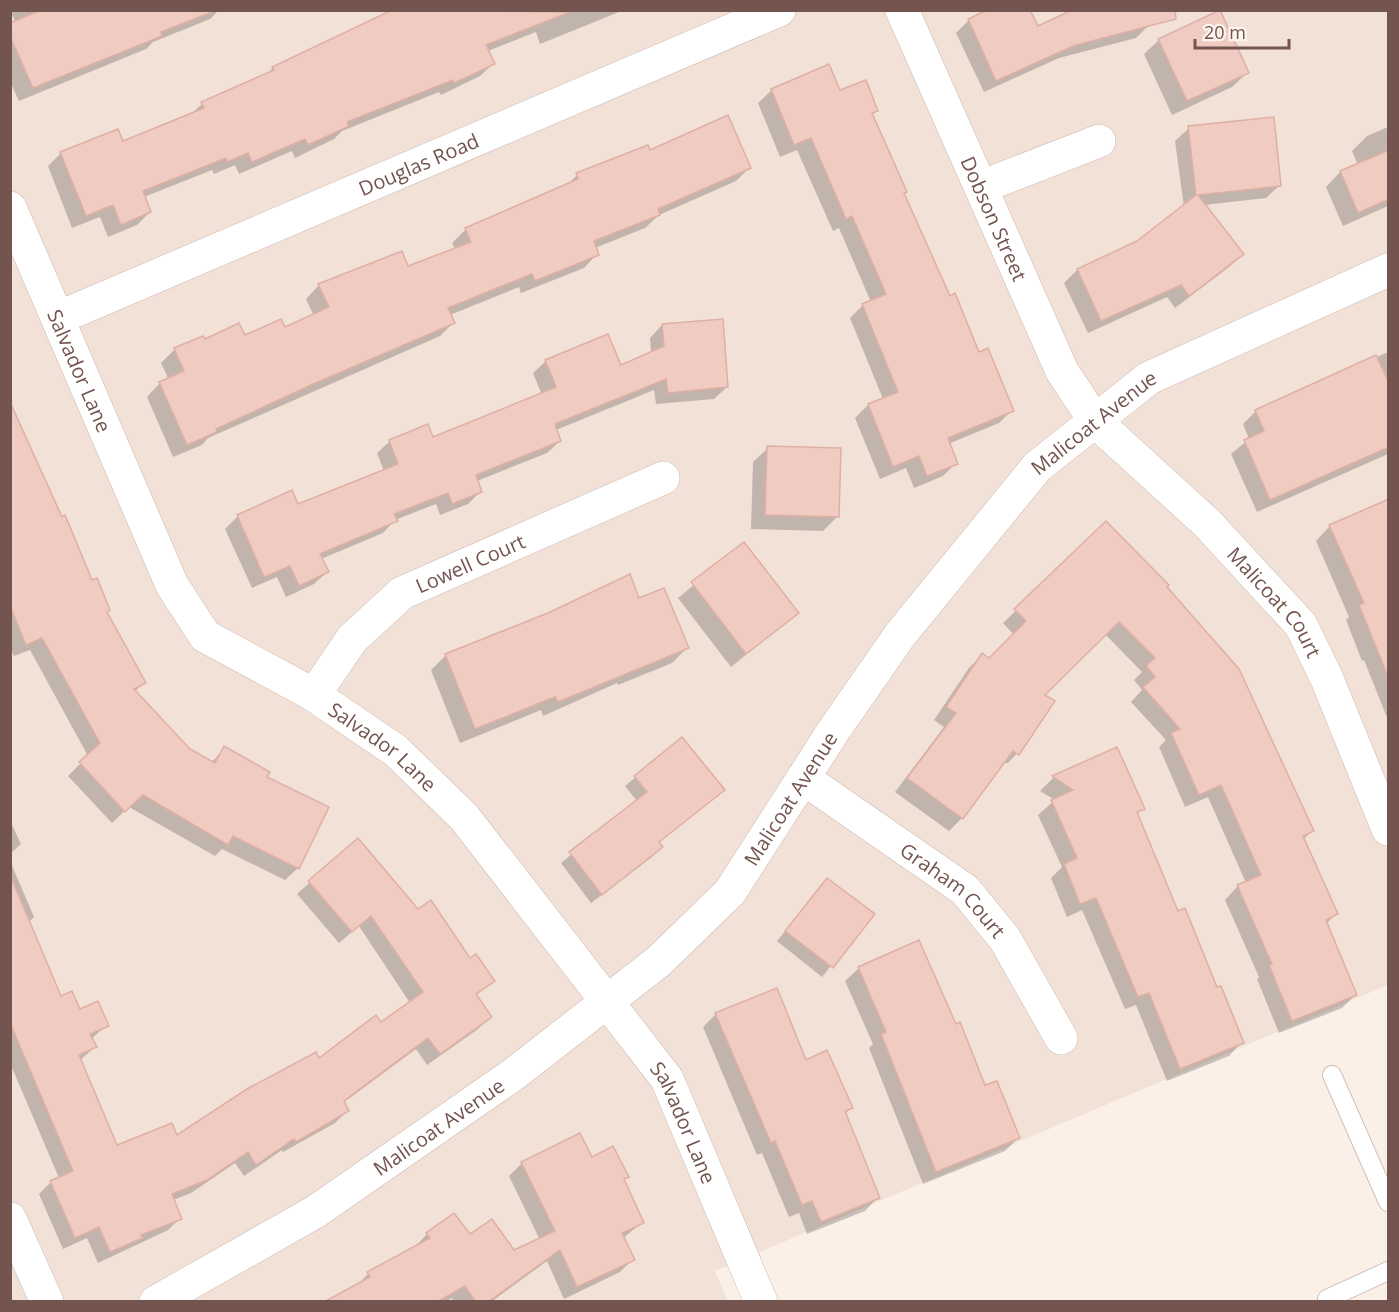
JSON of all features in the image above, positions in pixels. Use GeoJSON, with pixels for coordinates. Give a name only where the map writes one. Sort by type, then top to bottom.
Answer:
{"type":"FeatureCollection","features":[{"type":"Feature","properties":{"kind":"street","name":"Douglas Road"},"geometry":{"type":"LineString","coordinates":[[58,318],[779,10]]}},
{"type":"Feature","properties":{"kind":"street","name":"Dobson Street"},"geometry":{"type":"LineString","coordinates":[[903,10],[1062,370],[1095,421]]}},
{"type":"Feature","properties":{"kind":"street"},"geometry":{"type":"LineString","coordinates":[[981,187],[1099,141]]}},
{"type":"Feature","properties":{"kind":"street","name":"Salvador Lane"},"geometry":{"type":"LineString","coordinates":[[10,208],[172,585],[206,636],[314,695],[396,751],[464,817],[667,1079],[760,1302]]}},
{"type":"Feature","properties":{"kind":"street","name":"Malicoat Avenue"},"geometry":{"type":"LineString","coordinates":[[156,1302],[315,1212],[514,1074],[659,961],[730,892],[803,778],[900,635],[1037,467],[1149,378],[1389,270]]}},
{"type":"Feature","properties":{"kind":"street","name":"Malicoat Court"},"geometry":{"type":"LineString","coordinates":[[1095,421],[1207,523],[1301,624],[1327,679],[1389,829]]}},
{"type":"Feature","properties":{"kind":"street","name":"Lowell Court"},"geometry":{"type":"LineString","coordinates":[[314,695],[352,639],[402,593],[663,478]]}},
{"type":"Feature","properties":{"kind":"street","name":"Graham Court"},"geometry":{"type":"LineString","coordinates":[[803,778],[965,890],[1005,939],[1061,1038]]}},
{"type":"Feature","properties":{"kind":"street"},"geometry":{"type":"LineString","coordinates":[[10,1219],[46,1302]]}},
{"type":"Feature","properties":{"kind":"lane"},"geometry":{"type":"LineString","coordinates":[[1332,1075],[1389,1202]]}},
{"type":"Feature","properties":{"kind":"lane"},"geometry":{"type":"LineString","coordinates":[[1327,1299],[1389,1271]]}},
{"type":"Feature","properties":{"kind":"shaded area"},"geometry":{"type":"Polygon","coordinates":[[[10,11],[1388,11],[1388,985],[715,1271],[728,1301],[11,1301],[10,11]]]}},
{"type":"Feature","properties":{"kind":"building"},"geometry":{"type":"Polygon","coordinates":[[[41,10],[212,10],[212,12],[161,32],[162,36],[33,88],[10,36],[10,23],[41,10]]]}},
{"type":"Feature","properties":{"kind":"building"},"geometry":{"type":"Polygon","coordinates":[[[392,10],[570,12],[486,45],[495,64],[454,83],[453,80],[347,122],[349,126],[308,145],[305,139],[252,162],[248,153],[227,162],[226,158],[143,191],[151,212],[121,225],[113,205],[86,216],[60,152],[118,129],[123,141],[204,108],[201,102],[274,70],[272,67],[392,10]]]}},
{"type":"Feature","properties":{"kind":"building"},"geometry":{"type":"Polygon","coordinates":[[[987,10],[1030,10],[1038,26],[1072,10],[1175,10],[1176,19],[1073,46],[996,81],[968,19],[987,10]]]}},
{"type":"Feature","properties":{"kind":"building"},"geometry":{"type":"Polygon","coordinates":[[[1220,10],[1249,73],[1187,101],[1158,39],[1220,10]]]}},
{"type":"Feature","properties":{"kind":"building"},"geometry":{"type":"Polygon","coordinates":[[[829,64],[840,90],[866,80],[878,111],[872,113],[907,192],[904,193],[950,296],[955,293],[979,352],[988,348],[1014,411],[948,438],[958,464],[927,476],[919,456],[893,467],[868,404],[898,392],[862,304],[886,294],[852,216],[846,219],[811,138],[794,145],[771,89],[829,64]]]}},
{"type":"Feature","properties":{"kind":"building"},"geometry":{"type":"Polygon","coordinates":[[[728,115],[751,168],[658,209],[660,215],[594,241],[599,255],[535,281],[532,274],[448,308],[455,323],[311,385],[187,445],[159,382],[184,371],[174,348],[203,336],[205,339],[239,323],[245,335],[281,319],[285,327],[329,307],[318,284],[402,251],[408,266],[471,242],[465,228],[578,179],[576,173],[648,145],[650,150],[728,115]]]}},
{"type":"Feature","properties":{"kind":"building"},"geometry":{"type":"Polygon","coordinates":[[[1274,117],[1281,186],[1198,195],[1244,254],[1189,296],[1181,285],[1101,321],[1077,269],[1137,241],[1196,195],[1188,126],[1274,117]]]}},
{"type":"Feature","properties":{"kind":"building"},"geometry":{"type":"Polygon","coordinates":[[[1389,150],[1389,199],[1358,213],[1340,171],[1389,150]]]}},
{"type":"Feature","properties":{"kind":"building"},"geometry":{"type":"Polygon","coordinates":[[[723,319],[728,387],[668,393],[666,379],[555,424],[561,441],[476,475],[482,492],[452,504],[448,493],[394,514],[398,521],[320,554],[329,572],[299,586],[290,566],[264,577],[237,515],[292,490],[298,504],[398,464],[389,440],[428,424],[433,437],[556,387],[545,360],[608,334],[621,365],[664,346],[662,324],[723,319]]]}},
{"type":"Feature","properties":{"kind":"building"},"geometry":{"type":"Polygon","coordinates":[[[1376,355],[1389,383],[1389,447],[1270,500],[1244,440],[1264,431],[1255,410],[1376,355]]]}},
{"type":"Feature","properties":{"kind":"building"},"geometry":{"type":"Polygon","coordinates":[[[10,402],[62,517],[65,515],[92,580],[97,578],[110,610],[107,612],[146,683],[134,689],[190,749],[215,763],[224,746],[270,772],[267,777],[329,807],[299,869],[233,836],[228,845],[143,795],[125,812],[79,762],[100,743],[42,638],[26,645],[10,606],[10,402]]]}},
{"type":"Feature","properties":{"kind":"building"},"geometry":{"type":"Polygon","coordinates":[[[767,446],[841,448],[839,517],[765,515],[767,446]]]}},
{"type":"Feature","properties":{"kind":"building"},"geometry":{"type":"Polygon","coordinates":[[[1389,499],[1389,674],[1387,674],[1359,605],[1364,603],[1329,525],[1389,499]]]}},
{"type":"Feature","properties":{"kind":"building"},"geometry":{"type":"Polygon","coordinates":[[[1106,521],[1169,585],[1167,587],[1239,669],[1314,831],[1303,836],[1338,914],[1326,920],[1357,995],[1292,1021],[1269,965],[1272,964],[1237,885],[1261,875],[1221,785],[1199,795],[1171,733],[1180,729],[1143,687],[1155,677],[1146,666],[1155,658],[1119,622],[1045,695],[1055,701],[1019,755],[1013,751],[963,819],[907,778],[956,713],[946,707],[982,653],[989,658],[1026,621],[1014,609],[1106,521]]]}},
{"type":"Feature","properties":{"kind":"building"},"geometry":{"type":"Polygon","coordinates":[[[744,542],[799,613],[746,654],[691,582],[744,542]]]}},
{"type":"Feature","properties":{"kind":"building"},"geometry":{"type":"Polygon","coordinates":[[[630,574],[639,598],[664,588],[689,648],[558,702],[555,697],[475,729],[445,654],[548,613],[630,574]]]}},
{"type":"Feature","properties":{"kind":"building"},"geometry":{"type":"Polygon","coordinates":[[[682,737],[725,790],[659,842],[663,847],[602,895],[569,852],[647,792],[634,776],[682,737]]]}},
{"type":"Feature","properties":{"kind":"building"},"geometry":{"type":"Polygon","coordinates":[[[1117,747],[1145,809],[1137,812],[1178,911],[1185,908],[1217,987],[1221,986],[1244,1043],[1180,1069],[1149,993],[1138,997],[1096,898],[1080,904],[1064,864],[1077,858],[1051,800],[1073,790],[1052,776],[1117,747]]]}},
{"type":"Feature","properties":{"kind":"building"},"geometry":{"type":"Polygon","coordinates":[[[358,838],[418,909],[431,900],[470,958],[476,954],[495,981],[476,994],[492,1017],[440,1054],[428,1038],[344,1101],[349,1111],[296,1142],[294,1139],[256,1165],[248,1152],[207,1180],[172,1194],[182,1219],[141,1235],[143,1238],[110,1252],[99,1227],[75,1238],[50,1181],[73,1171],[10,1023],[10,875],[61,996],[72,991],[80,1009],[98,1001],[109,1026],[90,1034],[97,1047],[79,1055],[117,1145],[172,1123],[177,1135],[247,1089],[316,1052],[319,1058],[376,1015],[381,1022],[423,992],[371,916],[352,932],[308,881],[358,838]]]}},
{"type":"Feature","properties":{"kind":"building"},"geometry":{"type":"Polygon","coordinates":[[[827,878],[875,914],[833,968],[785,931],[827,878]]]}},
{"type":"Feature","properties":{"kind":"building"},"geometry":{"type":"Polygon","coordinates":[[[919,940],[956,1024],[960,1022],[985,1085],[997,1081],[1020,1138],[936,1172],[881,1034],[886,1032],[858,967],[919,940]]]}},
{"type":"Feature","properties":{"kind":"building"},"geometry":{"type":"Polygon","coordinates":[[[777,988],[806,1060],[827,1050],[853,1108],[845,1111],[880,1198],[821,1222],[812,1201],[802,1205],[775,1141],[771,1143],[715,1013],[777,988]]]}},
{"type":"Feature","properties":{"kind":"building"},"geometry":{"type":"Polygon","coordinates":[[[580,1133],[592,1157],[613,1146],[629,1177],[624,1179],[644,1223],[622,1233],[635,1260],[577,1287],[560,1250],[488,1302],[476,1302],[465,1286],[437,1302],[324,1302],[370,1277],[367,1272],[430,1238],[426,1233],[454,1213],[470,1234],[492,1219],[514,1250],[555,1231],[521,1162],[580,1133]]]}}]}
